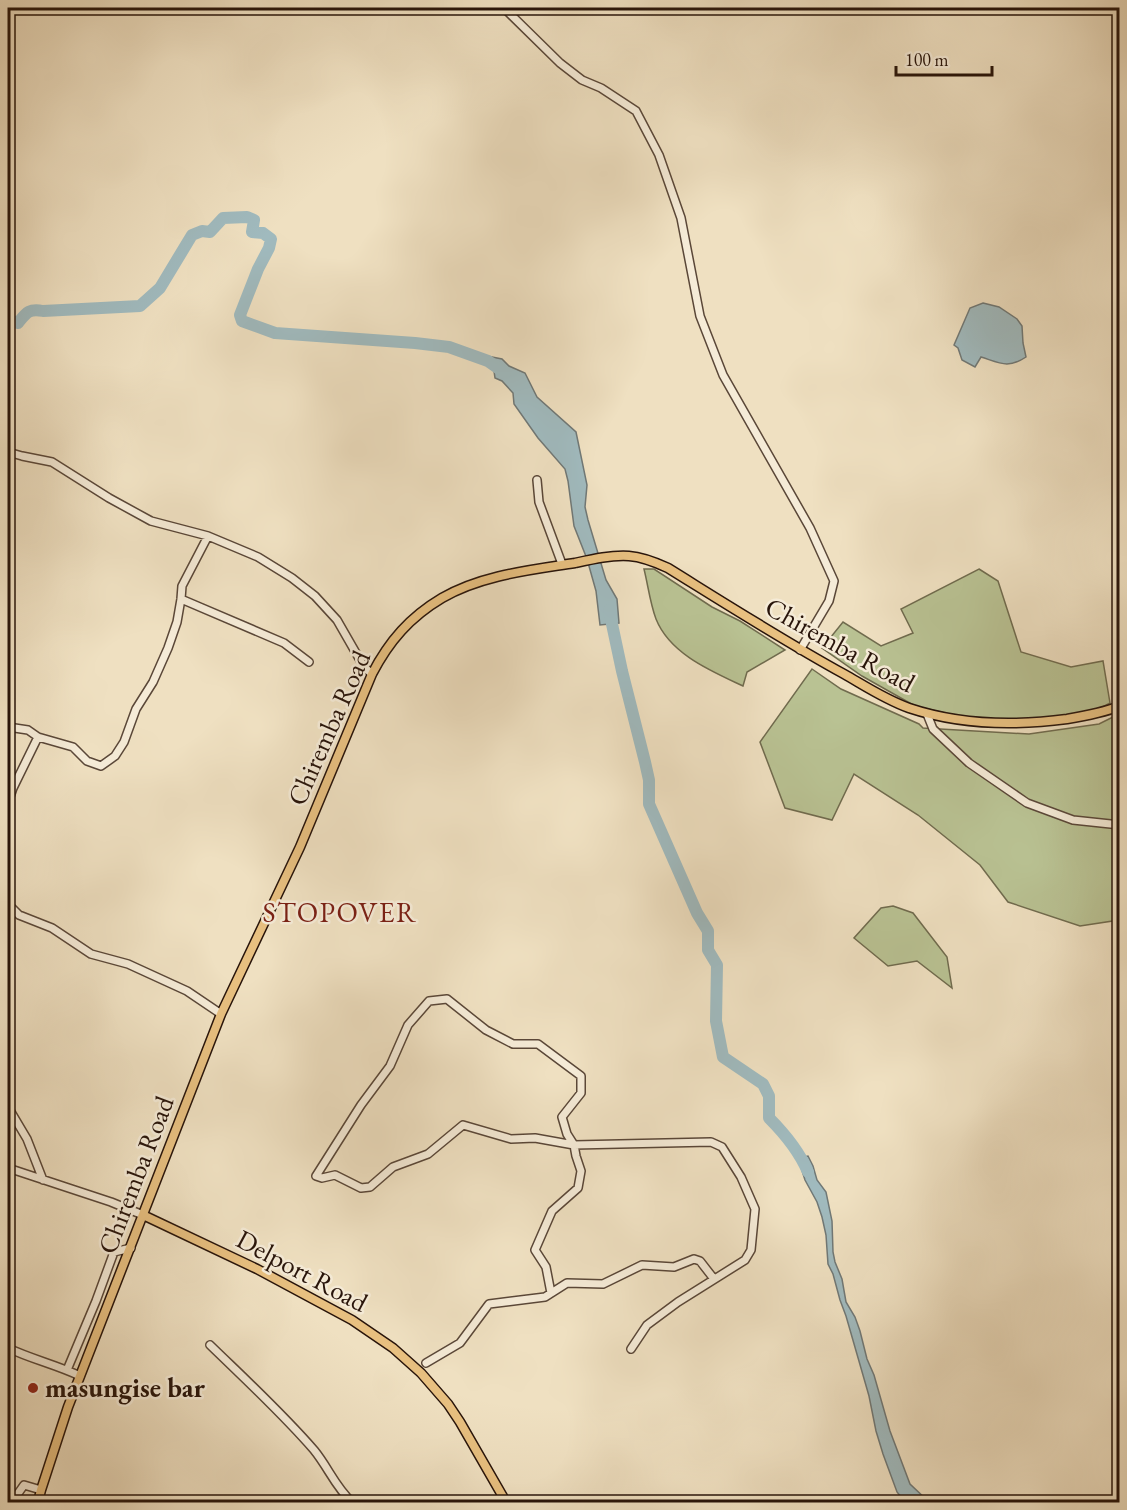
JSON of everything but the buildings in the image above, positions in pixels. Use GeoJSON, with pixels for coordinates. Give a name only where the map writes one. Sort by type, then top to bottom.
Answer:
{"type":"FeatureCollection","features":[{"type":"Feature","properties":{"kind":"main road","name":"Chiremba Road"},"geometry":{"type":"LineString","coordinates":[[38,1503],[62,1424],[221,1014],[300,847],[372,674],[380,658],[398,633],[411,621],[455,591],[490,579],[604,557],[630,556],[655,562],[800,650],[883,697],[927,714],[978,722],[1041,723],[1084,717],[1119,706]]}},
{"type":"Feature","properties":{"kind":"main road","name":"Delport Road"},"geometry":{"type":"LineString","coordinates":[[143,1215],[257,1269],[352,1320],[393,1348],[421,1373],[448,1404],[506,1503]]}},
{"type":"Feature","properties":{"kind":"street"},"geometry":{"type":"LineString","coordinates":[[504,8],[582,80],[601,88],[636,111],[659,155],[681,218],[700,316],[723,375],[810,528],[834,581],[829,602],[800,650]]}},
{"type":"Feature","properties":{"kind":"street"},"geometry":{"type":"LineString","coordinates":[[8,452],[52,462],[151,521],[208,536],[258,557],[292,578],[315,596],[337,620],[364,667],[372,674]]}},
{"type":"Feature","properties":{"kind":"street"},"geometry":{"type":"LineString","coordinates":[[537,480],[539,502],[562,564]]}},
{"type":"Feature","properties":{"kind":"street"},"geometry":{"type":"LineString","coordinates":[[8,727],[28,730],[38,737],[73,747],[87,761],[101,766],[115,756],[124,742],[136,709],[153,682],[168,648],[177,622],[182,586],[208,536]]}},
{"type":"Feature","properties":{"kind":"street"},"geometry":{"type":"LineString","coordinates":[[181,599],[284,643],[309,662]]}},
{"type":"Feature","properties":{"kind":"street"},"geometry":{"type":"LineString","coordinates":[[927,714],[933,729],[969,763],[1028,803],[1073,820],[1119,825]]}},
{"type":"Feature","properties":{"kind":"street"},"geometry":{"type":"LineString","coordinates":[[8,803],[38,737]]}},
{"type":"Feature","properties":{"kind":"street"},"geometry":{"type":"LineString","coordinates":[[8,904],[19,915],[52,928],[91,954],[128,964],[177,986],[221,1014]]}},
{"type":"Feature","properties":{"kind":"street"},"geometry":{"type":"LineString","coordinates":[[551,1293],[546,1267],[535,1250],[552,1211],[578,1188],[581,1171],[574,1145],[567,1134],[562,1117],[581,1093],[581,1076],[538,1044],[513,1044],[486,1030],[447,999],[429,1000],[408,1025],[390,1066],[361,1105],[316,1176],[322,1178],[335,1175],[361,1188],[370,1187],[393,1167],[428,1154],[463,1125],[511,1139],[535,1138],[574,1145],[711,1142],[722,1147],[741,1177],[755,1209],[752,1250],[745,1260],[678,1302],[647,1325],[630,1349]]}},
{"type":"Feature","properties":{"kind":"street"},"geometry":{"type":"LineString","coordinates":[[8,1107],[27,1139],[43,1180]]}},
{"type":"Feature","properties":{"kind":"street","name":"Delport Road"},"geometry":{"type":"LineString","coordinates":[[8,1168],[143,1215]]}},
{"type":"Feature","properties":{"kind":"street"},"geometry":{"type":"LineString","coordinates":[[67,1370],[114,1252],[131,1248]]}},
{"type":"Feature","properties":{"kind":"street"},"geometry":{"type":"LineString","coordinates":[[426,1363],[460,1343],[489,1304],[545,1297],[567,1283],[603,1284],[642,1265],[674,1267],[694,1259],[700,1261],[714,1279]]}},
{"type":"Feature","properties":{"kind":"street"},"geometry":{"type":"LineString","coordinates":[[210,1345],[294,1428],[316,1453],[344,1495],[352,1503]]}},
{"type":"Feature","properties":{"kind":"street"},"geometry":{"type":"LineString","coordinates":[[8,1348],[80,1376]]}},
{"type":"Feature","properties":{"kind":"street"},"geometry":{"type":"LineString","coordinates":[[8,1497],[17,1495],[24,1485],[41,1490]]}},
{"type":"Feature","properties":{"kind":"green space"},"geometry":{"type":"Polygon","coordinates":[[[644,569],[654,569],[712,607],[740,621],[785,650],[747,672],[743,686],[705,667],[681,652],[662,631],[654,613],[644,569]]]}},
{"type":"Feature","properties":{"kind":"green space"},"geometry":{"type":"Polygon","coordinates":[[[979,569],[998,581],[1021,652],[1071,667],[1103,661],[1110,703],[1090,714],[1024,722],[966,718],[915,706],[862,676],[822,648],[843,622],[881,646],[913,633],[901,609],[979,569]]]}},
{"type":"Feature","properties":{"kind":"green space"},"geometry":{"type":"Polygon","coordinates":[[[812,669],[841,689],[919,724],[923,728],[1029,734],[1099,724],[1119,714],[1119,920],[1080,926],[1008,902],[980,865],[918,815],[854,774],[832,820],[785,808],[760,742],[812,669]]]}},
{"type":"Feature","properties":{"kind":"green space"},"geometry":{"type":"Polygon","coordinates":[[[893,906],[913,913],[947,957],[952,988],[917,961],[888,966],[854,938],[881,908],[893,906]]]}},
{"type":"Feature","properties":{"kind":"water"},"geometry":{"type":"Polygon","coordinates":[[[983,303],[999,307],[1017,319],[1022,326],[1026,357],[1009,364],[981,357],[975,367],[962,360],[958,348],[954,345],[970,308],[983,303]]]}},
{"type":"Feature","properties":{"kind":"water"},"geometry":{"type":"Polygon","coordinates":[[[492,357],[502,359],[509,366],[525,373],[537,397],[576,432],[587,485],[585,507],[606,580],[617,599],[619,623],[600,625],[596,591],[574,526],[565,469],[538,438],[514,404],[513,393],[502,381],[495,378],[492,357]]]}},
{"type":"Feature","properties":{"kind":"water"},"geometry":{"type":"Polygon","coordinates":[[[808,1156],[817,1180],[826,1192],[832,1221],[835,1262],[842,1279],[846,1302],[860,1331],[890,1431],[910,1484],[929,1502],[905,1502],[897,1492],[883,1454],[846,1316],[828,1264],[822,1217],[805,1180],[798,1158],[808,1156]]]}},
{"type":"Feature","properties":{"kind":"waterway"},"geometry":{"type":"LineString","coordinates":[[8,320],[18,323],[26,314],[34,310],[140,306],[160,288],[192,235],[202,231],[210,232],[223,218],[247,217],[254,220],[252,232],[263,233],[271,239],[240,315],[242,321],[275,333],[449,347],[488,361],[505,373]]}},
{"type":"Feature","properties":{"kind":"waterway"},"geometry":{"type":"LineString","coordinates":[[609,610],[649,780],[649,804],[697,913],[708,931],[708,950],[717,965],[716,1021],[723,1057],[763,1084],[769,1096],[769,1118],[791,1143],[808,1172]]}},
{"type":"Feature","properties":{"kind":"place","name":"masungise bar"},"geometry":{"type":"Point","coordinates":[33,1388]}},
{"type":"Feature","properties":{"kind":"district","name":"STOPOVER"},"geometry":{"type":"Point","coordinates":[340,912]}}]}
